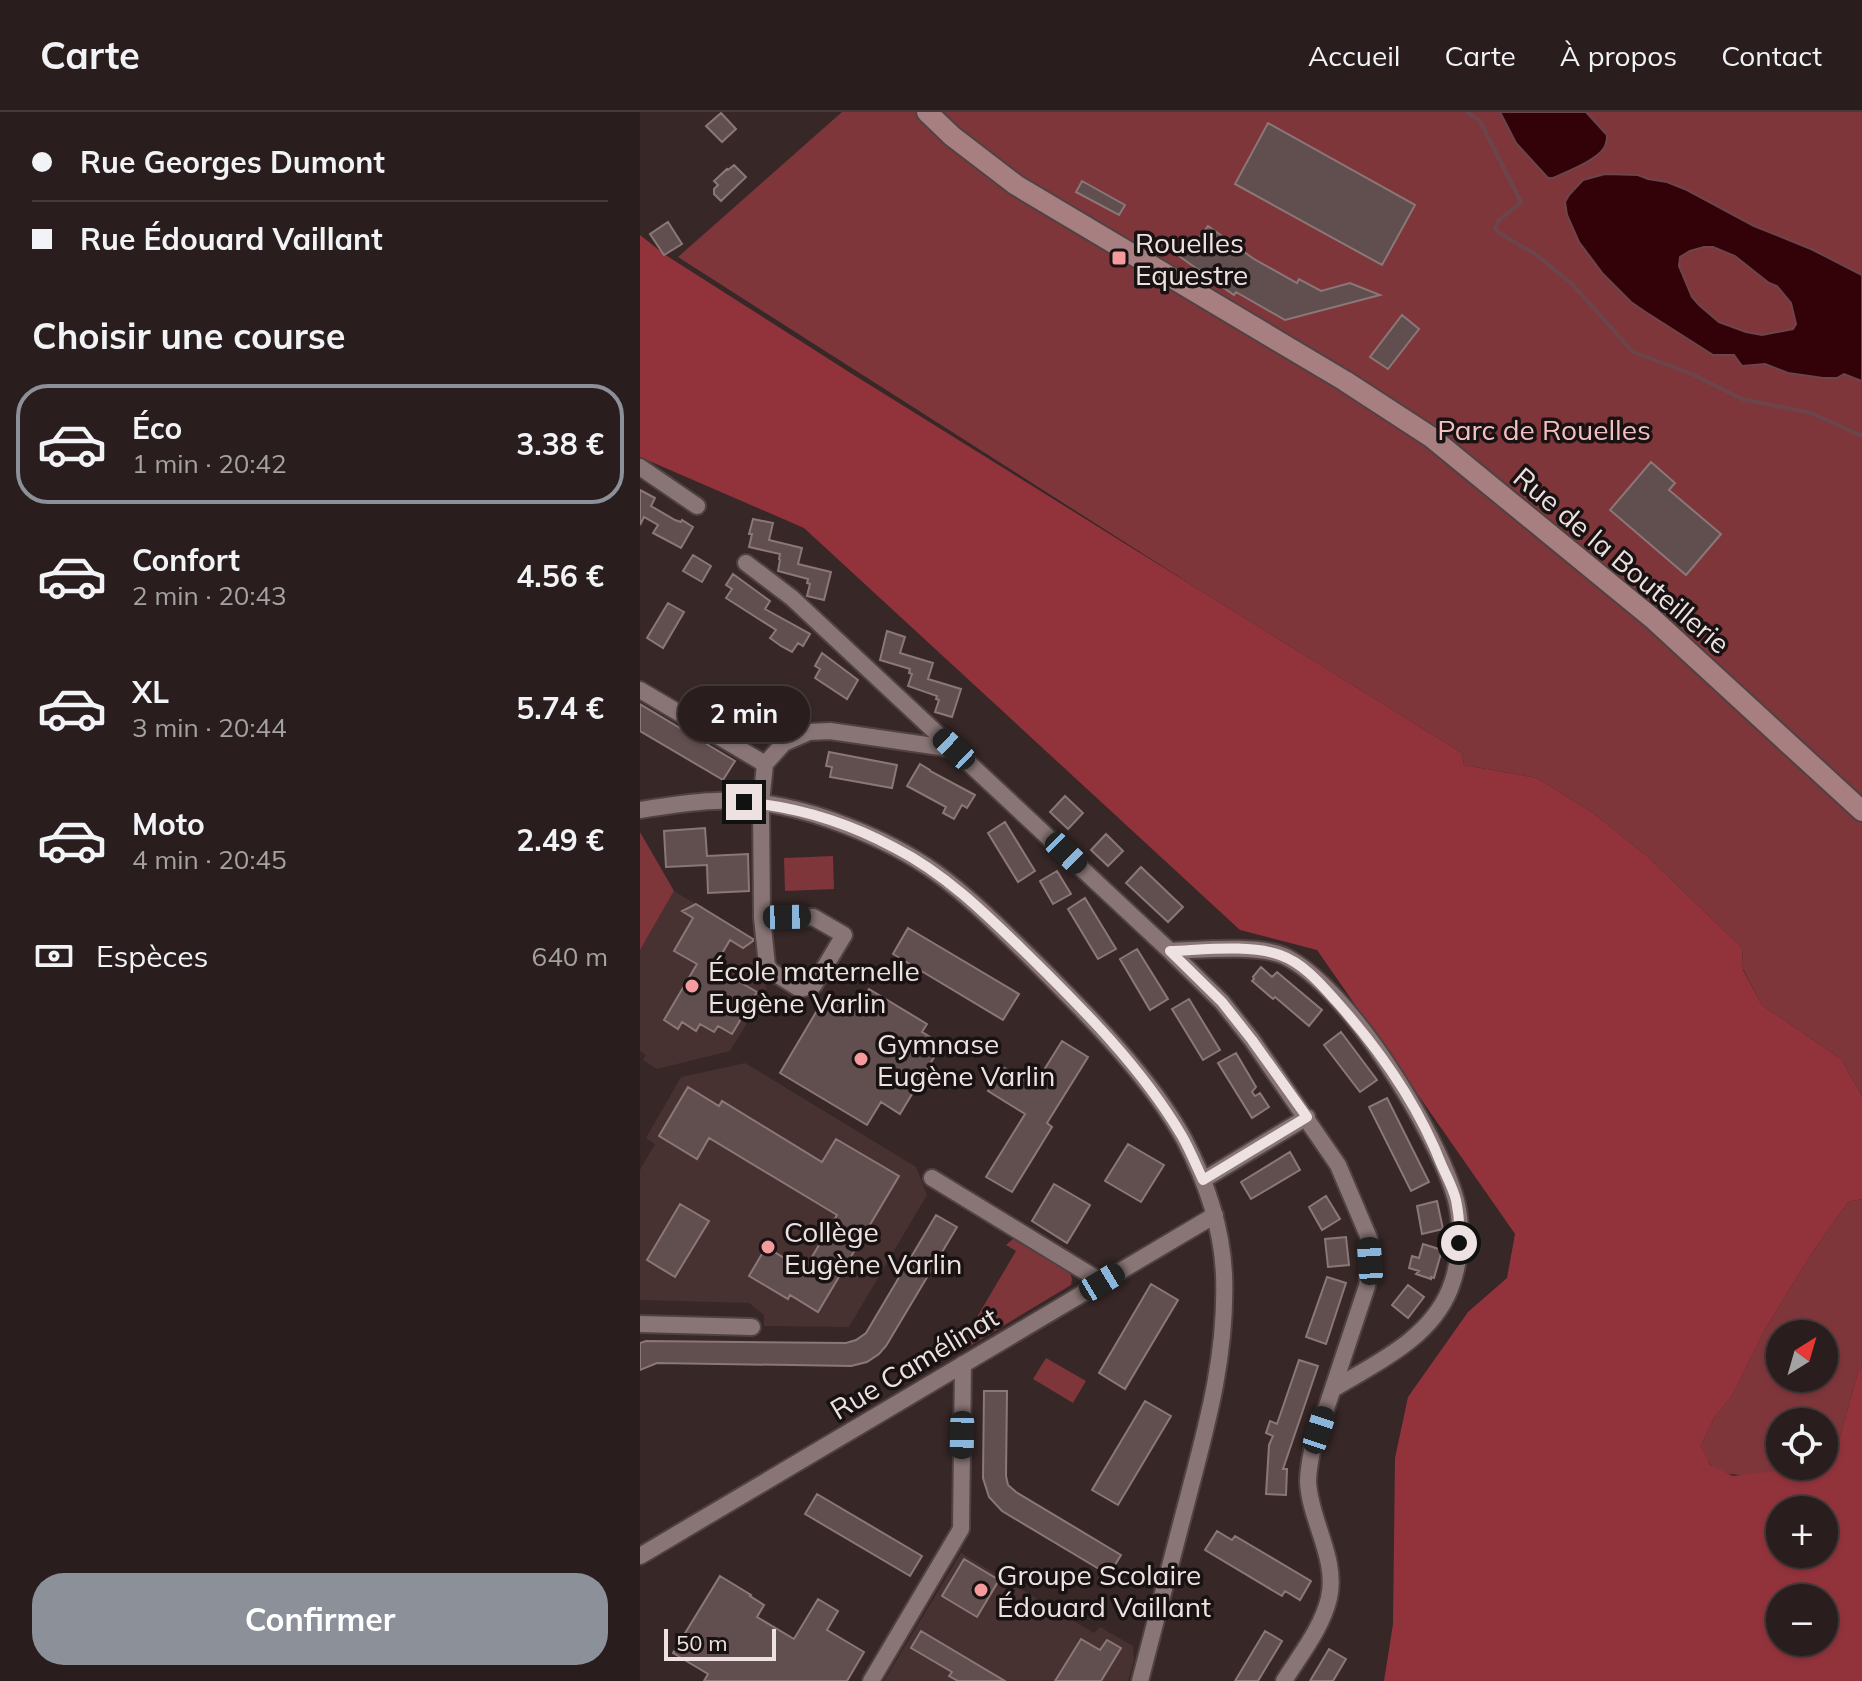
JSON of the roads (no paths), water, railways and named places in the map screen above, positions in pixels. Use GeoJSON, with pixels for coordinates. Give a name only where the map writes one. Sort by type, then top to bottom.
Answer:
{"type":"FeatureCollection","features":[{"type":"Feature","properties":{"kind":"street","name":"Rue de la Bouteillerie"},"geometry":{"type":"LineString","coordinates":[[927,112],[952,136],[1016,185],[1345,381],[1431,437],[1652,618],[1862,811]]}},
{"type":"Feature","properties":{"kind":"street"},"geometry":{"type":"LineString","coordinates":[[640,467],[697,506]]}},
{"type":"Feature","properties":{"kind":"street"},"geometry":{"type":"LineString","coordinates":[[746,563],[792,598],[1222,1002],[1307,1117],[1338,1165],[1369,1238],[1370,1261],[1367,1286],[1308,1467],[1308,1485],[1328,1564],[1330,1595],[1323,1616],[1284,1681]]}},
{"type":"Feature","properties":{"kind":"street"},"geometry":{"type":"LineString","coordinates":[[640,690],[765,764]]}},
{"type":"Feature","properties":{"kind":"street"},"geometry":{"type":"LineString","coordinates":[[762,918],[813,917],[844,935],[814,985],[800,989],[771,971],[767,965],[762,918],[761,803],[765,764],[784,743],[809,732],[830,731],[954,749]]}},
{"type":"Feature","properties":{"kind":"street"},"geometry":{"type":"LineString","coordinates":[[640,810],[715,801],[761,803],[790,808],[846,825],[896,848],[946,881],[1049,976],[1118,1049],[1183,1137],[1215,1215],[1224,1274],[1223,1347],[1212,1407],[1140,1681]]}},
{"type":"Feature","properties":{"kind":"street"},"geometry":{"type":"LineString","coordinates":[[1170,951],[1257,950],[1281,955],[1304,968],[1351,1017],[1388,1065],[1434,1144],[1455,1199],[1460,1227],[1459,1259],[1450,1289],[1437,1313],[1420,1333],[1333,1389]]}},
{"type":"Feature","properties":{"kind":"street"},"geometry":{"type":"LineString","coordinates":[[1203,1180],[1307,1117]]}},
{"type":"Feature","properties":{"kind":"street"},"geometry":{"type":"LineString","coordinates":[[932,1178],[1102,1282]]}},
{"type":"Feature","properties":{"kind":"street","name":"Rue Camélinat"},"geometry":{"type":"LineString","coordinates":[[640,1556],[1215,1215]]}},
{"type":"Feature","properties":{"kind":"street"},"geometry":{"type":"LineString","coordinates":[[640,1324],[752,1327]]}},
{"type":"Feature","properties":{"kind":"street"},"geometry":{"type":"LineString","coordinates":[[871,1681],[961,1529],[963,1364]]}},
{"type":"Feature","properties":{"kind":"waterway"},"geometry":{"type":"LineString","coordinates":[[1467,112],[1480,121],[1521,202],[1498,221],[1495,228],[1535,254],[1572,284],[1633,352],[1692,374],[1742,399],[1811,413],[1862,436]]}},
{"type":"Feature","properties":{"kind":"place","name":"Rouelles Equestre"},"geometry":{"type":"Point","coordinates":[1119,258]}},
{"type":"Feature","properties":{"kind":"place","name":"École maternelle Eugène Varlin"},"geometry":{"type":"Point","coordinates":[692,986]}},
{"type":"Feature","properties":{"kind":"place","name":"Gymnase Eugène Varlin"},"geometry":{"type":"Point","coordinates":[861,1059]}},
{"type":"Feature","properties":{"kind":"place","name":"Collège Eugène Varlin"},"geometry":{"type":"Point","coordinates":[768,1247]}},
{"type":"Feature","properties":{"kind":"place","name":"Groupe Scolaire Édouard Vaillant"},"geometry":{"type":"Point","coordinates":[981,1590]}},
{"type":"Feature","properties":{"kind":"park label","name":"Parc de Rouelles"},"geometry":{"type":"Point","coordinates":[1544,429]}}]}
